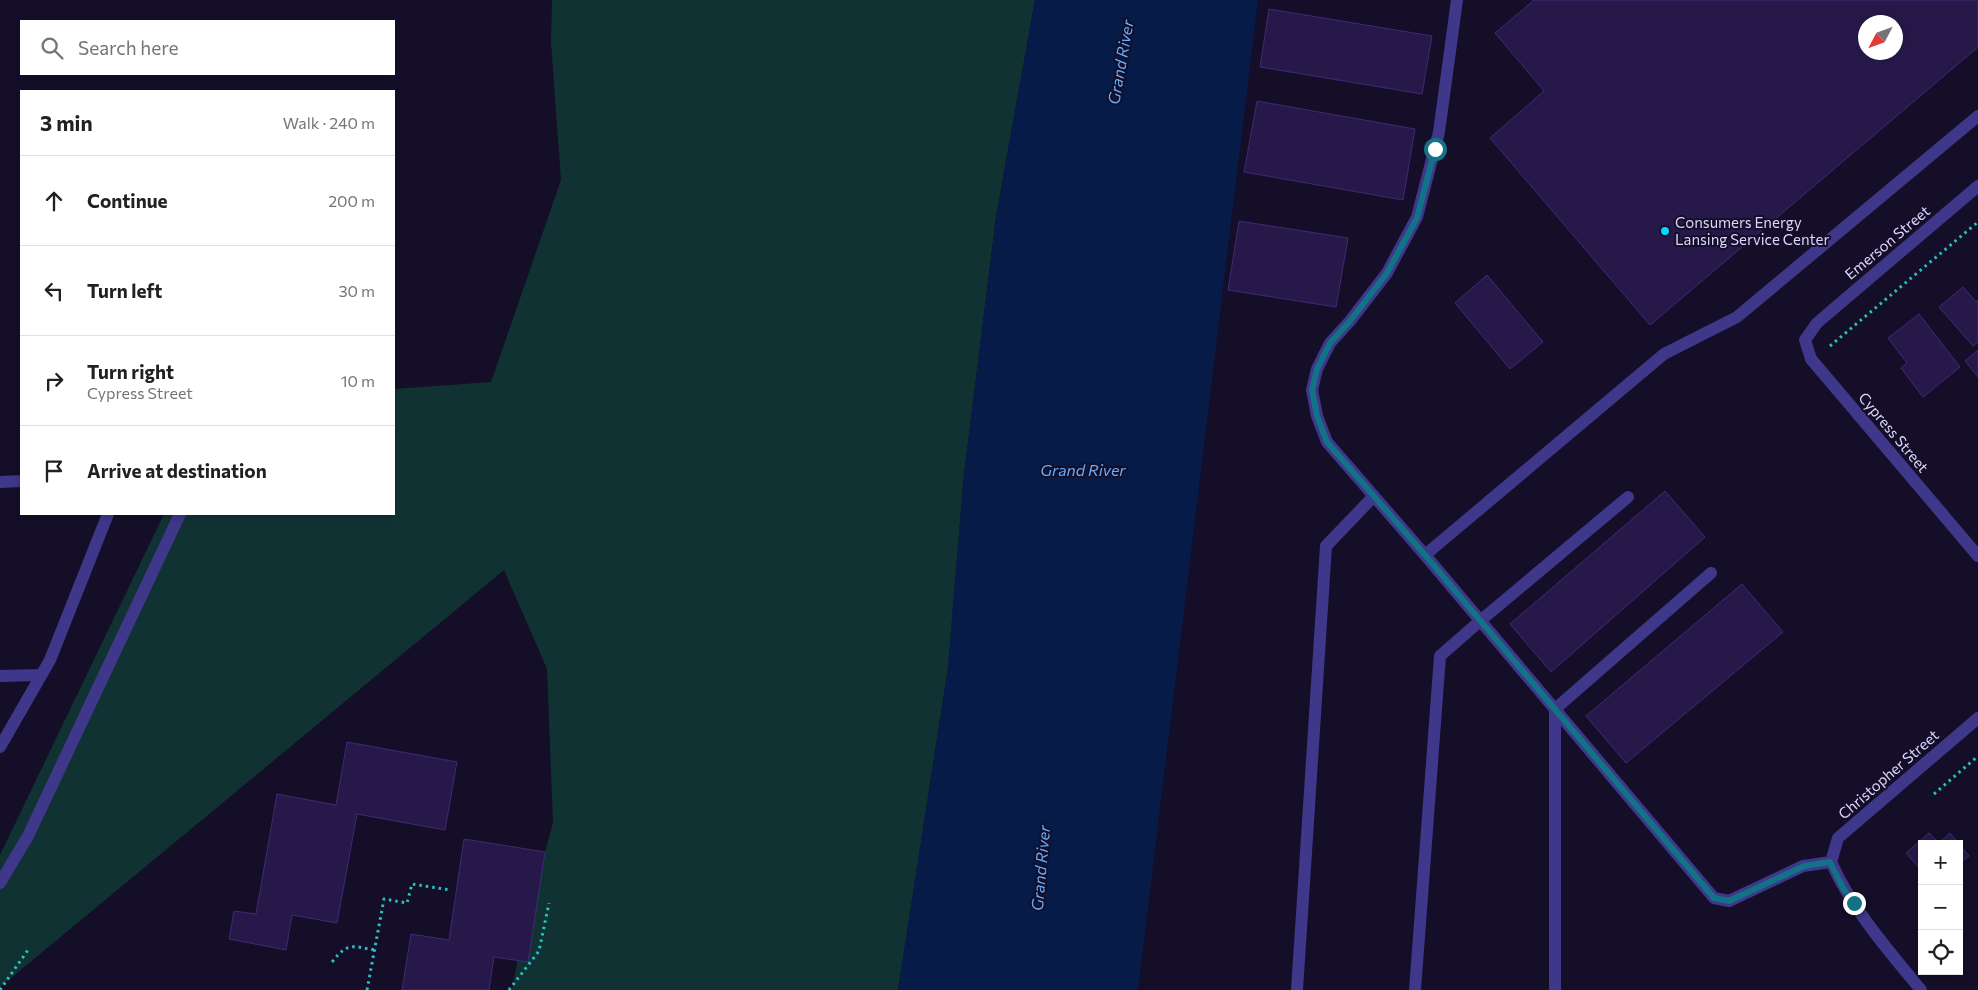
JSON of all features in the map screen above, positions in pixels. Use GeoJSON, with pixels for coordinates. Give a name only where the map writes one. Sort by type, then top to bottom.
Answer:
{"type":"FeatureCollection","features":[{"type":"Feature","properties":{"kind":"street"},"geometry":{"type":"LineString","coordinates":[[1457,0],[1439,132],[1417,218],[1387,273],[1350,321],[1330,343],[1317,369],[1312,390],[1317,416],[1327,442],[1425,555],[1714,898],[1729,901],[1804,866],[1830,862],[1843,888],[1921,990]]}},
{"type":"Feature","properties":{"kind":"street"},"geometry":{"type":"LineString","coordinates":[[1425,555],[1664,354],[1737,318],[1978,116]]}},
{"type":"Feature","properties":{"kind":"street","name":"Emerson Street"},"geometry":{"type":"LineString","coordinates":[[1817,323],[1978,186]]}},
{"type":"Feature","properties":{"kind":"street","name":"Cypress Street"},"geometry":{"type":"LineString","coordinates":[[1817,323],[1805,340],[1813,361],[1978,556]]}},
{"type":"Feature","properties":{"kind":"street"},"geometry":{"type":"LineString","coordinates":[[0,482],[20,481]]}},
{"type":"Feature","properties":{"kind":"street"},"geometry":{"type":"LineString","coordinates":[[1298,990],[1326,546],[1374,496]]}},
{"type":"Feature","properties":{"kind":"street"},"geometry":{"type":"LineString","coordinates":[[1415,990],[1440,656],[1480,620],[1628,497]]}},
{"type":"Feature","properties":{"kind":"street"},"geometry":{"type":"LineString","coordinates":[[0,747],[50,660],[108,515]]}},
{"type":"Feature","properties":{"kind":"street"},"geometry":{"type":"LineString","coordinates":[[0,883],[28,836],[180,515]]}},
{"type":"Feature","properties":{"kind":"street"},"geometry":{"type":"LineString","coordinates":[[1555,990],[1555,709],[1711,573]]}},
{"type":"Feature","properties":{"kind":"street"},"geometry":{"type":"LineString","coordinates":[[0,676],[41,675]]}},
{"type":"Feature","properties":{"kind":"street","name":"Christopher Street"},"geometry":{"type":"LineString","coordinates":[[1830,862],[1838,838],[1978,718]]}},
{"type":"Feature","properties":{"kind":"path"},"geometry":{"type":"LineString","coordinates":[[1813,361],[1978,222]]}},
{"type":"Feature","properties":{"kind":"path"},"geometry":{"type":"LineString","coordinates":[[1934,794],[1978,756]]}},
{"type":"Feature","properties":{"kind":"path"},"geometry":{"type":"LineString","coordinates":[[367,990],[384,899],[407,902],[412,884],[450,890]]}},
{"type":"Feature","properties":{"kind":"path"},"geometry":{"type":"LineString","coordinates":[[509,990],[539,952],[549,903]]}},
{"type":"Feature","properties":{"kind":"path"},"geometry":{"type":"LineString","coordinates":[[332,962],[342,950],[352,946],[375,950]]}},
{"type":"Feature","properties":{"kind":"path"},"geometry":{"type":"LineString","coordinates":[[0,990],[28,950]]}},
{"type":"Feature","properties":{"kind":"green space"},"geometry":{"type":"Polygon","coordinates":[[[552,0],[1035,0],[996,217],[964,474],[948,668],[898,990],[512,990],[524,927],[553,823],[547,669],[504,570],[0,987],[0,855],[164,515],[395,515],[395,389],[491,382],[561,180],[551,42],[552,0]]]}},
{"type":"Feature","properties":{"kind":"water","name":"Grand River"},"geometry":{"type":"Polygon","coordinates":[[[1035,0],[1258,0],[1138,990],[898,990],[948,668],[964,474],[996,217],[1035,0]]]}},
{"type":"Feature","properties":{"kind":"building","name":"Consumers Energy Lansing Service Center"},"geometry":{"type":"Polygon","coordinates":[[[1532,0],[1978,0],[1978,47],[1650,325],[1490,138],[1544,91],[1495,33],[1532,0]]]}},
{"type":"Feature","properties":{"kind":"building"},"geometry":{"type":"Polygon","coordinates":[[[1269,9],[1432,36],[1422,94],[1260,67],[1269,9]]]}},
{"type":"Feature","properties":{"kind":"building"},"geometry":{"type":"Polygon","coordinates":[[[1257,101],[1415,129],[1403,200],[1244,172],[1257,101]]]}},
{"type":"Feature","properties":{"kind":"building"},"geometry":{"type":"Polygon","coordinates":[[[1239,221],[1348,238],[1336,307],[1228,290],[1239,221]]]}},
{"type":"Feature","properties":{"kind":"building"},"geometry":{"type":"Polygon","coordinates":[[[1487,275],[1543,342],[1510,369],[1455,303],[1487,275]]]}},
{"type":"Feature","properties":{"kind":"building"},"geometry":{"type":"Polygon","coordinates":[[[1963,287],[1976,302],[1978,300],[1978,342],[1973,346],[1939,307],[1963,287]]]}},
{"type":"Feature","properties":{"kind":"building"},"geometry":{"type":"Polygon","coordinates":[[[1919,314],[1960,367],[1923,397],[1901,368],[1907,363],[1888,338],[1919,314]]]}},
{"type":"Feature","properties":{"kind":"building"},"geometry":{"type":"Polygon","coordinates":[[[1978,350],[1978,377],[1965,361],[1978,350]]]}},
{"type":"Feature","properties":{"kind":"building"},"geometry":{"type":"Polygon","coordinates":[[[1665,491],[1705,537],[1551,672],[1510,624],[1665,491]]]}},
{"type":"Feature","properties":{"kind":"building"},"geometry":{"type":"Polygon","coordinates":[[[1742,584],[1783,632],[1626,763],[1586,716],[1742,584]]]}},
{"type":"Feature","properties":{"kind":"building"},"geometry":{"type":"Polygon","coordinates":[[[347,742],[457,762],[445,830],[357,814],[337,923],[292,915],[286,950],[229,939],[234,911],[256,914],[277,794],[336,805],[347,742]]]}},
{"type":"Feature","properties":{"kind":"building"},"geometry":{"type":"Polygon","coordinates":[[[1929,833],[1936,840],[1921,840],[1929,833]]]}},
{"type":"Feature","properties":{"kind":"building"},"geometry":{"type":"Polygon","coordinates":[[[1950,833],[1956,840],[1942,840],[1950,833]]]}},
{"type":"Feature","properties":{"kind":"building"},"geometry":{"type":"Polygon","coordinates":[[[464,839],[545,852],[528,962],[494,957],[489,990],[402,990],[411,934],[449,940],[464,839]]]}},
{"type":"Feature","properties":{"kind":"building"},"geometry":{"type":"Polygon","coordinates":[[[1918,843],[1918,866],[1906,853],[1918,843]]]}},
{"type":"Feature","properties":{"kind":"building"},"geometry":{"type":"Polygon","coordinates":[[[1963,849],[1969,856],[1963,861],[1963,849]]]}},
{"type":"Feature","properties":{"kind":"place","name":"Consumers Energy Lansing Service Center"},"geometry":{"type":"Point","coordinates":[1665,231]}},
{"type":"Feature","properties":{"kind":"route"},"geometry":{"type":"LineString","coordinates":[[1435,149],[1417,218],[1387,273],[1350,321],[1330,343],[1317,369],[1312,390],[1317,416],[1327,442],[1425,555],[1714,898],[1729,901],[1804,866],[1830,862],[1843,888],[1854,903]]}}]}
